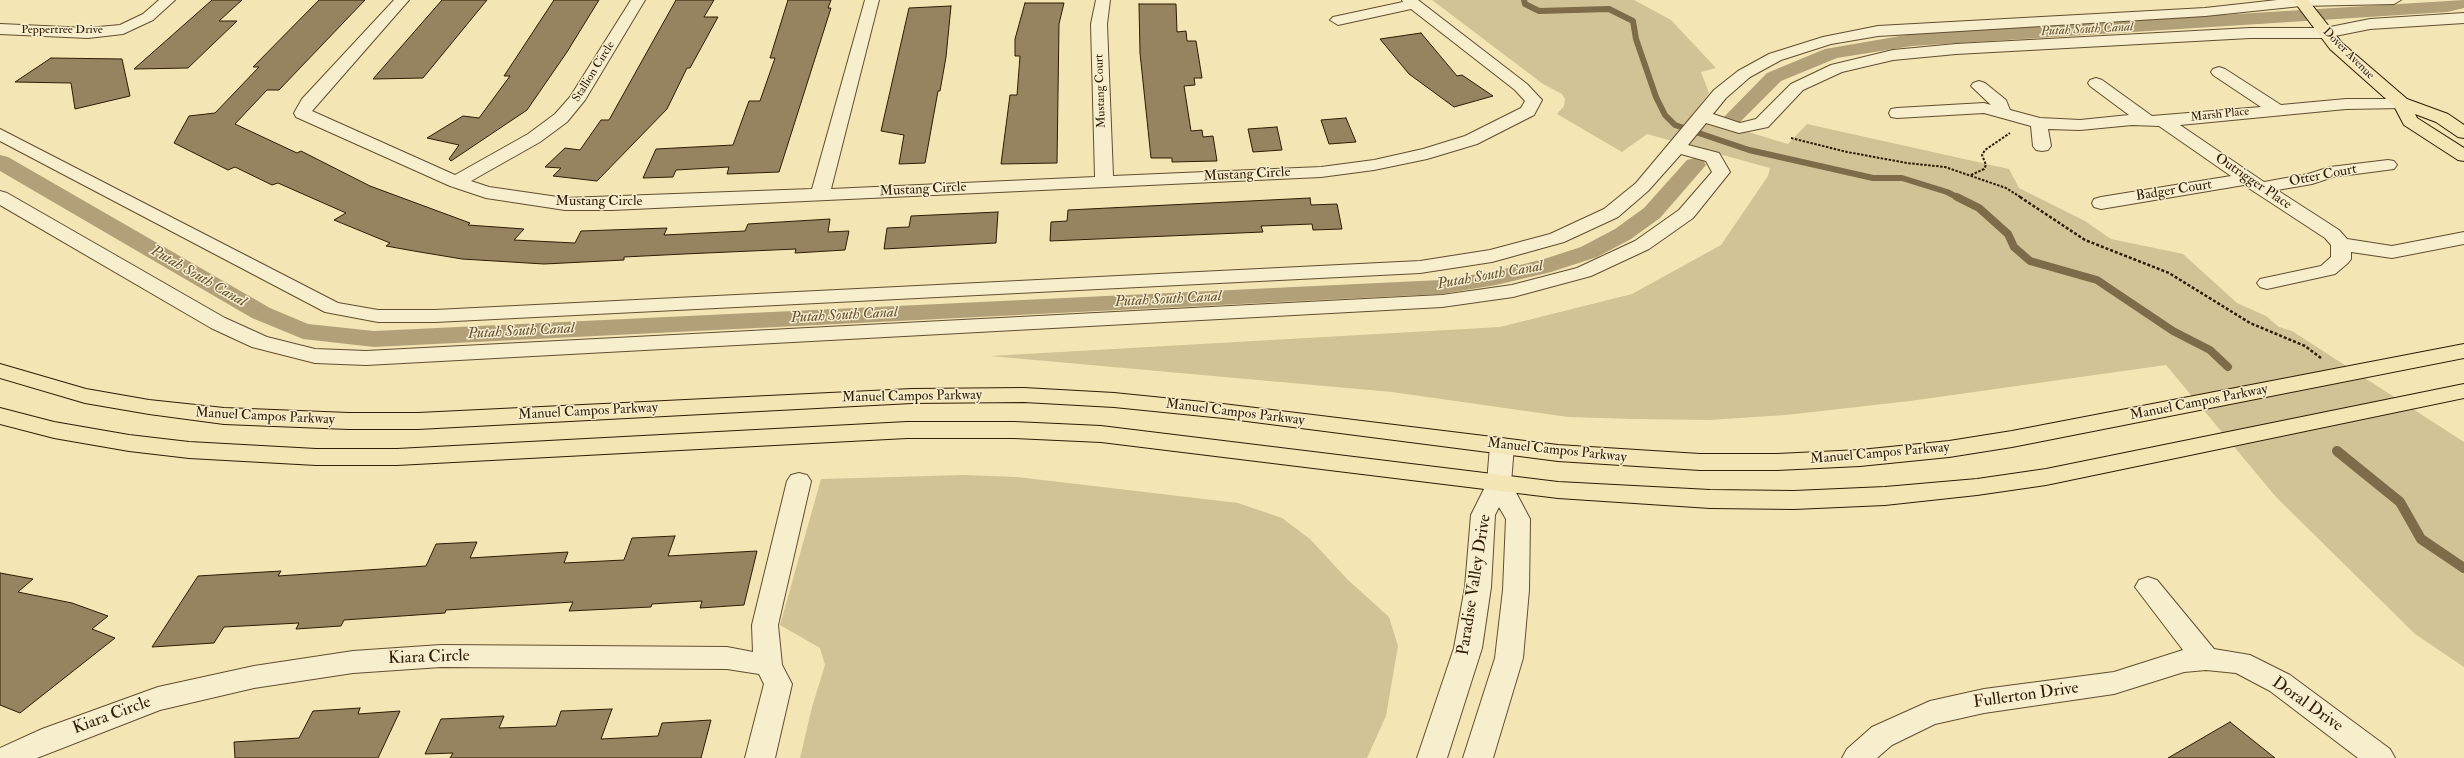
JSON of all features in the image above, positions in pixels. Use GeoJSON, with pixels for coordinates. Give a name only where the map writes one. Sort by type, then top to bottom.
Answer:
{"type":"FeatureCollection","features":[{"type":"Feature","properties":{"kind":"main road","name":"Dover Avenue"},"geometry":{"type":"LineString","coordinates":[[2303,4],[2322,28],[2358,67],[2401,103],[2442,118],[2464,133]]}},
{"type":"Feature","properties":{"kind":"main road","name":"Dover Avenue"},"geometry":{"type":"LineString","coordinates":[[2401,103],[2410,121],[2464,156]]}},
{"type":"Feature","properties":{"kind":"main road","name":"Manuel Campos Parkway"},"geometry":{"type":"LineString","coordinates":[[0,371],[85,396],[149,407],[232,417],[349,421],[418,421],[912,396],[1024,395],[1114,400],[1223,411],[1502,446],[1620,459],[1700,462],[1860,458],[1949,449],[2012,439],[2464,350]]}},
{"type":"Feature","properties":{"kind":"main road"},"geometry":{"type":"LineString","coordinates":[[0,416],[54,430],[129,443],[189,450],[316,458],[412,457],[907,430],[1014,430],[1101,434],[1499,482],[1621,495],[1710,499],[1794,500],[1870,496],[1977,487],[2046,477],[2464,391]]}},
{"type":"Feature","properties":{"kind":"street","name":"Peppertree Drive"},"geometry":{"type":"LineString","coordinates":[[0,29],[88,33],[123,29],[148,17],[168,0]]}},
{"type":"Feature","properties":{"kind":"street","name":"Mustang Circle"},"geometry":{"type":"LineString","coordinates":[[402,0],[308,103],[302,113],[456,182],[486,192],[565,204],[1321,172],[1374,165],[1426,154],[1471,140],[1528,111],[1534,100],[1521,87],[1411,2]]}},
{"type":"Feature","properties":{"kind":"street","name":"Stallion Circle"},"geometry":{"type":"LineString","coordinates":[[456,182],[534,138],[561,118],[577,100],[638,0]]}},
{"type":"Feature","properties":{"kind":"street"},"geometry":{"type":"LineString","coordinates":[[820,194],[872,0]]}},
{"type":"Feature","properties":{"kind":"street","name":"Mustang Court"},"geometry":{"type":"LineString","coordinates":[[1103,0],[1099,24],[1104,182]]}},
{"type":"Feature","properties":{"kind":"street"},"geometry":{"type":"LineString","coordinates":[[0,134],[332,308],[378,316],[434,316],[1420,267],[1492,256],[1558,238],[1611,213],[1642,187],[1701,119],[1720,94],[1744,74],[1775,57],[1828,40],[1878,31],[1930,27],[2205,12],[2303,4],[2394,0]]}},
{"type":"Feature","properties":{"kind":"street"},"geometry":{"type":"LineString","coordinates":[[1338,20],[1411,2]]}},
{"type":"Feature","properties":{"kind":"street"},"geometry":{"type":"LineString","coordinates":[[1701,119],[1739,128],[1762,124],[1797,87],[1837,68],[1893,55],[1964,48],[2322,28],[2464,18]]}},
{"type":"Feature","properties":{"kind":"street"},"geometry":{"type":"LineString","coordinates":[[2219,72],[2277,110]]}},
{"type":"Feature","properties":{"kind":"street","name":"Outrigger Place"},"geometry":{"type":"LineString","coordinates":[[2096,83],[2332,234],[2341,244]]}},
{"type":"Feature","properties":{"kind":"street"},"geometry":{"type":"LineString","coordinates":[[1979,86],[2000,104],[2002,112]]}},
{"type":"Feature","properties":{"kind":"street","name":"Marsh Place"},"geometry":{"type":"LineString","coordinates":[[1897,113],[1972,108],[2002,112],[2039,122],[2080,125],[2346,104],[2401,103]]}},
{"type":"Feature","properties":{"kind":"street"},"geometry":{"type":"LineString","coordinates":[[2039,122],[2042,146]]}},
{"type":"Feature","properties":{"kind":"street"},"geometry":{"type":"LineString","coordinates":[[0,197],[218,323],[260,342],[315,356],[366,358],[1442,301],[1513,291],[1584,272],[1642,245],[1686,214],[1721,172],[1713,157],[1679,144]]}},
{"type":"Feature","properties":{"kind":"street","name":"Otter Court"},"geometry":{"type":"LineString","coordinates":[[2253,184],[2312,179],[2330,172],[2388,165]]}},
{"type":"Feature","properties":{"kind":"street","name":"Badger Court"},"geometry":{"type":"LineString","coordinates":[[2101,203],[2253,184]]}},
{"type":"Feature","properties":{"kind":"street"},"geometry":{"type":"LineString","coordinates":[[2267,283],[2312,275],[2328,270],[2341,260],[2341,244],[2382,252],[2392,252],[2464,238]]}},
{"type":"Feature","properties":{"kind":"street","name":"Paradise Valley Drive"},"geometry":{"type":"LineString","coordinates":[[1432,758],[1468,648],[1478,587],[1483,515],[1499,482],[1502,446]]}},
{"type":"Feature","properties":{"kind":"street"},"geometry":{"type":"LineString","coordinates":[[760,758],[778,684],[768,665],[765,624],[799,480]]}},
{"type":"Feature","properties":{"kind":"street","name":"Paradise Valley Drive"},"geometry":{"type":"LineString","coordinates":[[1478,758],[1509,658],[1516,590],[1518,519],[1499,482]]}},
{"type":"Feature","properties":{"kind":"street"},"geometry":{"type":"LineString","coordinates":[[2148,587],[2206,659]]}},
{"type":"Feature","properties":{"kind":"street","name":"Kiara Circle"},"geometry":{"type":"LineString","coordinates":[[7,758],[52,738],[158,700],[254,677],[353,662],[441,656],[728,658],[768,665]]}},
{"type":"Feature","properties":{"kind":"street","name":"Fullerton Drive"},"geometry":{"type":"LineString","coordinates":[[1857,758],[1882,736],[1930,713],[1984,700],[2114,683],[2147,674],[2183,661],[2206,659]]}},
{"type":"Feature","properties":{"kind":"street","name":"Doral Drive"},"geometry":{"type":"LineString","coordinates":[[2206,659],[2240,663],[2280,683],[2380,758]]}},
{"type":"Feature","properties":{"kind":"path"},"geometry":{"type":"LineString","coordinates":[[1971,175],[1984,169],[1986,165],[1982,155],[1990,146],[2012,132],[2039,122]]}},
{"type":"Feature","properties":{"kind":"path"},"geometry":{"type":"LineString","coordinates":[[1791,138],[1847,152],[1907,163],[1945,167],[1971,175],[2018,194],[2059,225],[2085,240],[2169,273],[2250,323],[2305,346],[2342,374]]}},
{"type":"Feature","properties":{"kind":"shaded area"},"geometry":{"type":"Polygon","coordinates":[[[1432,0],[1634,0],[1671,20],[1716,68],[1701,72],[1709,93],[1692,115],[1788,144],[1807,124],[2009,169],[2019,188],[2085,221],[2111,239],[2183,254],[2237,303],[2266,316],[2279,327],[2292,331],[2464,442],[2464,667],[2415,634],[2276,497],[2166,365],[1910,401],[1786,415],[1709,420],[1568,417],[1392,392],[990,356],[1500,327],[1632,294],[1721,245],[1768,176],[1770,168],[1647,134],[1622,152],[1557,114],[1564,106],[1565,99],[1562,94],[1543,84],[1432,0]]]}},
{"type":"Feature","properties":{"kind":"shaded area"},"geometry":{"type":"Polygon","coordinates":[[[964,475],[1017,477],[1238,503],[1282,518],[1310,539],[1347,579],[1389,617],[1398,646],[1386,716],[1367,758],[800,758],[812,707],[825,665],[820,648],[780,625],[821,479],[964,475]]]}},
{"type":"Feature","properties":{"kind":"building"},"geometry":{"type":"Polygon","coordinates":[[[212,0],[242,0],[219,21],[237,21],[188,68],[134,69],[212,0]]]}},
{"type":"Feature","properties":{"kind":"building"},"geometry":{"type":"Polygon","coordinates":[[[319,0],[365,0],[279,90],[267,90],[235,124],[297,153],[301,151],[370,186],[470,223],[468,225],[524,229],[514,240],[575,243],[581,231],[667,228],[664,235],[745,231],[748,224],[830,219],[828,232],[849,231],[845,250],[795,253],[796,249],[684,254],[624,257],[624,260],[544,264],[462,259],[386,246],[390,243],[334,220],[346,213],[278,183],[272,185],[235,167],[228,170],[174,143],[189,116],[215,113],[259,67],[253,67],[319,0]]]}},
{"type":"Feature","properties":{"kind":"building"},"geometry":{"type":"Polygon","coordinates":[[[442,0],[487,0],[423,78],[373,79],[442,0]]]}},
{"type":"Feature","properties":{"kind":"building"},"geometry":{"type":"Polygon","coordinates":[[[554,0],[599,0],[567,52],[527,110],[451,161],[449,159],[459,145],[427,138],[463,116],[479,118],[510,76],[504,76],[554,0]]]}},
{"type":"Feature","properties":{"kind":"building"},"geometry":{"type":"Polygon","coordinates":[[[676,0],[714,0],[704,17],[718,17],[690,68],[687,68],[667,109],[597,181],[553,176],[561,168],[545,167],[565,148],[580,150],[601,120],[609,120],[676,0]]]}},
{"type":"Feature","properties":{"kind":"building"},"geometry":{"type":"Polygon","coordinates":[[[788,0],[831,0],[828,8],[831,8],[779,172],[727,174],[729,167],[676,170],[673,177],[643,178],[656,149],[733,145],[749,101],[760,101],[775,58],[770,58],[788,0]]]}},
{"type":"Feature","properties":{"kind":"building"},"geometry":{"type":"Polygon","coordinates":[[[1025,3],[1064,3],[1059,24],[1057,163],[1001,164],[1010,95],[1017,95],[1020,56],[1015,56],[1015,39],[1025,3]]]}},
{"type":"Feature","properties":{"kind":"building"},"geometry":{"type":"Polygon","coordinates":[[[1139,4],[1176,4],[1177,32],[1186,31],[1187,41],[1196,41],[1202,78],[1194,78],[1195,85],[1184,86],[1191,131],[1202,130],[1203,137],[1213,136],[1217,161],[1172,162],[1172,158],[1151,158],[1140,53],[1139,4]]]}},
{"type":"Feature","properties":{"kind":"building"},"geometry":{"type":"Polygon","coordinates":[[[951,6],[946,57],[940,91],[938,91],[925,163],[899,164],[904,135],[881,131],[909,8],[951,6]]]}},
{"type":"Feature","properties":{"kind":"building"},"geometry":{"type":"Polygon","coordinates":[[[1421,33],[1457,76],[1462,75],[1493,96],[1454,107],[1409,74],[1380,39],[1421,33]]]}},
{"type":"Feature","properties":{"kind":"building"},"geometry":{"type":"Polygon","coordinates":[[[51,58],[122,59],[130,96],[75,109],[71,83],[15,82],[51,58]]]}},
{"type":"Feature","properties":{"kind":"building"},"geometry":{"type":"Polygon","coordinates":[[[1346,118],[1356,142],[1329,144],[1321,120],[1346,118]]]}},
{"type":"Feature","properties":{"kind":"building"},"geometry":{"type":"Polygon","coordinates":[[[1277,127],[1282,150],[1253,152],[1248,129],[1277,127]]]}},
{"type":"Feature","properties":{"kind":"building"},"geometry":{"type":"Polygon","coordinates":[[[1310,198],[1311,205],[1337,204],[1342,229],[1313,230],[1312,224],[1261,226],[1263,232],[1050,241],[1051,222],[1067,221],[1068,210],[1310,198]]]}},
{"type":"Feature","properties":{"kind":"building"},"geometry":{"type":"Polygon","coordinates":[[[998,212],[996,243],[884,249],[887,228],[909,227],[911,216],[998,212]]]}},
{"type":"Feature","properties":{"kind":"building"},"geometry":{"type":"Polygon","coordinates":[[[675,536],[668,556],[757,551],[744,605],[700,608],[702,601],[652,604],[651,607],[569,611],[573,602],[446,610],[445,613],[344,620],[341,626],[296,629],[299,623],[224,627],[214,643],[152,647],[198,576],[281,571],[278,576],[426,566],[436,544],[477,542],[470,558],[568,552],[564,563],[624,560],[632,538],[675,536]]]}},
{"type":"Feature","properties":{"kind":"building"},"geometry":{"type":"Polygon","coordinates":[[[0,573],[33,579],[18,592],[72,603],[108,616],[92,629],[115,638],[20,713],[0,705],[0,573]]]}},
{"type":"Feature","properties":{"kind":"building"},"geometry":{"type":"Polygon","coordinates":[[[360,708],[358,714],[400,711],[378,758],[235,758],[234,742],[299,738],[313,711],[360,708]]]}},
{"type":"Feature","properties":{"kind":"building"},"geometry":{"type":"Polygon","coordinates":[[[612,709],[601,739],[658,736],[662,723],[711,720],[701,758],[450,758],[453,753],[425,754],[441,719],[504,716],[499,728],[556,726],[561,711],[612,709]]]}},
{"type":"Feature","properties":{"kind":"building"},"geometry":{"type":"Polygon","coordinates":[[[2230,722],[2275,758],[2168,758],[2230,722]]]}},
{"type":"Feature","properties":{"kind":"waterway"},"geometry":{"type":"LineString","coordinates":[[1524,0],[1525,4],[1539,11],[1609,9],[1633,21],[1636,39],[1656,97],[1665,115],[1675,125],[1749,150],[1873,178],[1902,178],[1947,192],[1979,208],[2008,234],[2014,247],[2030,261],[2097,280],[2173,331],[2210,350],[2228,367]]}},
{"type":"Feature","properties":{"kind":"waterway","name":"Putah South Canal"},"geometry":{"type":"LineString","coordinates":[[1733,118],[1774,77],[1832,53],[1912,40],[2348,14],[2447,7],[2464,3]]}},
{"type":"Feature","properties":{"kind":"waterway","name":"Putah South Canal"},"geometry":{"type":"LineString","coordinates":[[0,162],[261,313],[303,331],[374,339],[1441,287],[1496,278],[1551,265],[1589,252],[1623,234],[1652,213],[1695,165]]}},
{"type":"Feature","properties":{"kind":"waterway"},"geometry":{"type":"LineString","coordinates":[[2337,451],[2400,502],[2421,539],[2464,568]]}}]}
